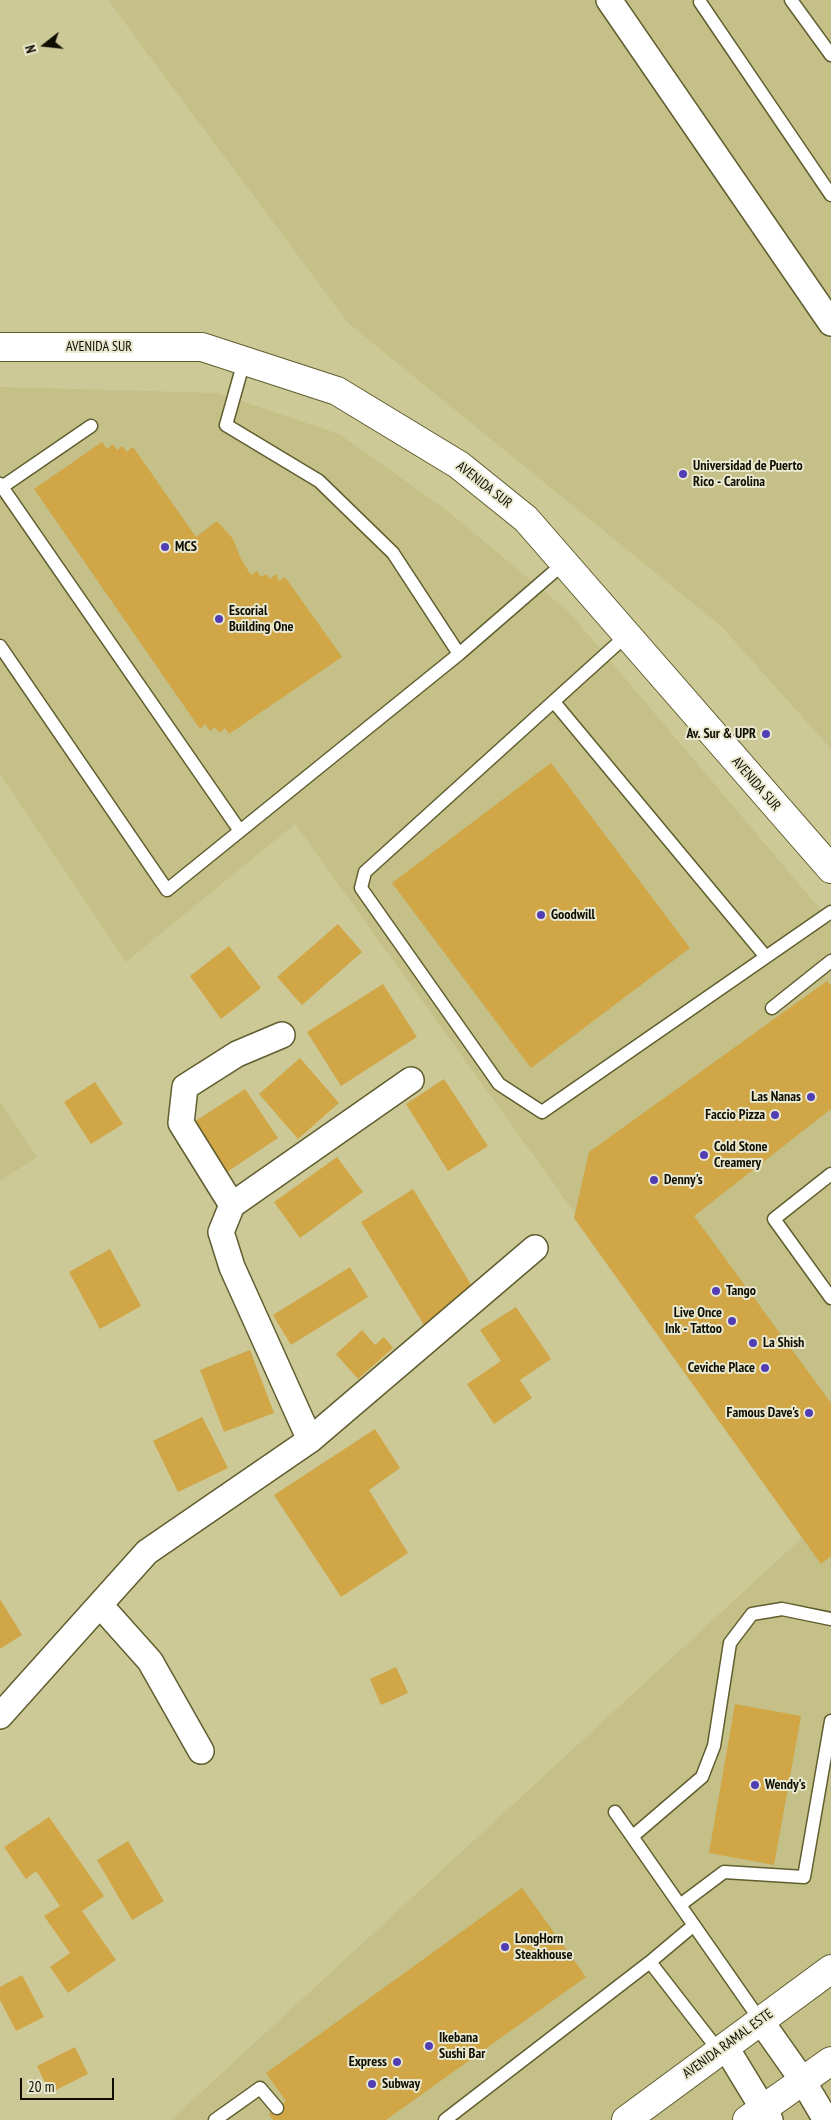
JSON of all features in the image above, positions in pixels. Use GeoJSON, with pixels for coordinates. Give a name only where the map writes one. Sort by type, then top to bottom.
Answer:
{"type":"FeatureCollection","features":[{"type":"Feature","properties":{"kind":"street"},"geometry":{"type":"LineString","coordinates":[[611,1],[831,323]]}},
{"type":"Feature","properties":{"kind":"street","name":"AVENIDA SUR"},"geometry":{"type":"LineString","coordinates":[[0,347],[202,347],[337,391],[459,465],[526,519],[831,869]]}},
{"type":"Feature","properties":{"kind":"street"},"geometry":{"type":"LineString","coordinates":[[232,1205],[181,1123],[185,1087],[237,1054],[282,1035]]}},
{"type":"Feature","properties":{"kind":"street"},"geometry":{"type":"LineString","coordinates":[[310,1440],[232,1267],[221,1232],[232,1205],[412,1080]]}},
{"type":"Feature","properties":{"kind":"street"},"geometry":{"type":"LineString","coordinates":[[0,1716],[147,1552],[310,1440],[535,1248]]}},
{"type":"Feature","properties":{"kind":"street"},"geometry":{"type":"LineString","coordinates":[[100,1605],[150,1661],[201,1751]]}},
{"type":"Feature","properties":{"kind":"street","name":"AVENIDA RAMAL ESTE"},"geometry":{"type":"LineString","coordinates":[[626,2120],[831,1969]]}},
{"type":"Feature","properties":{"kind":"street"},"geometry":{"type":"LineString","coordinates":[[760,2020],[803,2081],[826,2120]]}},
{"type":"Feature","properties":{"kind":"street"},"geometry":{"type":"LineString","coordinates":[[722,2049],[760,2116],[831,2061]]}},
{"type":"Feature","properties":{"kind":"lane"},"geometry":{"type":"LineString","coordinates":[[792,0],[831,54]]}},
{"type":"Feature","properties":{"kind":"lane"},"geometry":{"type":"LineString","coordinates":[[700,1],[831,195]]}},
{"type":"Feature","properties":{"kind":"lane"},"geometry":{"type":"LineString","coordinates":[[244,361],[226,426],[319,481],[393,553],[459,654]]}},
{"type":"Feature","properties":{"kind":"lane"},"geometry":{"type":"LineString","coordinates":[[91,426],[1,486],[240,831]]}},
{"type":"Feature","properties":{"kind":"lane"},"geometry":{"type":"LineString","coordinates":[[0,646],[166,890],[459,654],[564,563]]}},
{"type":"Feature","properties":{"kind":"lane"},"geometry":{"type":"LineString","coordinates":[[627,635],[365,872],[361,888],[499,1084],[542,1112],[831,912]]}},
{"type":"Feature","properties":{"kind":"lane"},"geometry":{"type":"LineString","coordinates":[[554,702],[766,957]]}},
{"type":"Feature","properties":{"kind":"lane"},"geometry":{"type":"LineString","coordinates":[[772,1008],[831,961]]}},
{"type":"Feature","properties":{"kind":"lane"},"geometry":{"type":"LineString","coordinates":[[831,1174],[774,1219],[831,1298]]}},
{"type":"Feature","properties":{"kind":"lane"},"geometry":{"type":"LineString","coordinates":[[632,1836],[702,1777],[714,1746],[730,1643],[752,1614],[782,1609],[831,1619]]}},
{"type":"Feature","properties":{"kind":"lane"},"geometry":{"type":"LineString","coordinates":[[680,1906],[724,1872],[804,1877],[831,1721]]}},
{"type":"Feature","properties":{"kind":"lane"},"geometry":{"type":"LineString","coordinates":[[615,1812],[760,2020]]}},
{"type":"Feature","properties":{"kind":"lane"},"geometry":{"type":"LineString","coordinates":[[445,2120],[650,1962],[694,1925]]}},
{"type":"Feature","properties":{"kind":"lane"},"geometry":{"type":"LineString","coordinates":[[650,1962],[722,2049]]}},
{"type":"Feature","properties":{"kind":"lane"},"geometry":{"type":"LineString","coordinates":[[215,2120],[260,2088],[277,2108]]}},
{"type":"Feature","properties":{"kind":"shaded area","name":"Universidad de Puerto Rico - Carolina"},"geometry":{"type":"Polygon","coordinates":[[[108,0],[831,0],[831,749],[721,626],[348,323],[108,0]]]}},
{"type":"Feature","properties":{"kind":"shaded area"},"geometry":{"type":"Polygon","coordinates":[[[0,387],[217,393],[339,434],[445,509],[569,612],[831,922],[831,2120],[171,2120],[806,1534],[295,824],[126,962],[0,774],[0,387]]]}},
{"type":"Feature","properties":{"kind":"shaded area"},"geometry":{"type":"Polygon","coordinates":[[[0,1102],[37,1157],[0,1181],[0,1102]]]}},
{"type":"Feature","properties":{"kind":"building","name":"Escorial Building One"},"geometry":{"type":"Polygon","coordinates":[[[102,442],[107,449],[113,444],[117,450],[122,446],[127,452],[133,447],[196,537],[217,521],[233,539],[241,559],[251,575],[257,571],[261,577],[266,574],[270,579],[276,574],[279,581],[285,577],[342,657],[229,734],[225,728],[219,733],[215,727],[210,731],[205,724],[200,729],[34,489],[102,442]]]}},
{"type":"Feature","properties":{"kind":"building","name":"Goodwill"},"geometry":{"type":"Polygon","coordinates":[[[551,763],[690,948],[531,1068],[392,883],[551,763]]]}},
{"type":"Feature","properties":{"kind":"building"},"geometry":{"type":"Polygon","coordinates":[[[338,924],[362,952],[302,1005],[277,977],[338,924]]]}},
{"type":"Feature","properties":{"kind":"building"},"geometry":{"type":"Polygon","coordinates":[[[229,946],[261,988],[221,1019],[190,976],[229,946]]]}},
{"type":"Feature","properties":{"kind":"building"},"geometry":{"type":"Polygon","coordinates":[[[827,981],[831,986],[831,1109],[694,1216],[831,1403],[831,1556],[821,1564],[574,1218],[589,1152],[827,981]]]}},
{"type":"Feature","properties":{"kind":"building"},"geometry":{"type":"Polygon","coordinates":[[[383,984],[417,1037],[341,1086],[307,1032],[383,984]]]}},
{"type":"Feature","properties":{"kind":"building"},"geometry":{"type":"Polygon","coordinates":[[[300,1058],[339,1103],[298,1139],[259,1094],[300,1058]]]}},
{"type":"Feature","properties":{"kind":"building"},"geometry":{"type":"Polygon","coordinates":[[[444,1079],[488,1146],[448,1171],[406,1104],[444,1079]]]}},
{"type":"Feature","properties":{"kind":"building"},"geometry":{"type":"Polygon","coordinates":[[[95,1082],[123,1124],[91,1144],[64,1102],[95,1082]]]}},
{"type":"Feature","properties":{"kind":"building"},"geometry":{"type":"Polygon","coordinates":[[[245,1089],[278,1138],[227,1172],[194,1122],[245,1089]]]}},
{"type":"Feature","properties":{"kind":"building"},"geometry":{"type":"Polygon","coordinates":[[[337,1157],[363,1192],[300,1238],[274,1202],[337,1157]]]}},
{"type":"Feature","properties":{"kind":"building"},"geometry":{"type":"Polygon","coordinates":[[[413,1189],[476,1293],[424,1325],[361,1222],[413,1189]]]}},
{"type":"Feature","properties":{"kind":"building"},"geometry":{"type":"Polygon","coordinates":[[[110,1249],[141,1306],[100,1329],[69,1272],[110,1249]]]}},
{"type":"Feature","properties":{"kind":"building"},"geometry":{"type":"Polygon","coordinates":[[[350,1267],[368,1297],[291,1345],[273,1315],[350,1267]]]}},
{"type":"Feature","properties":{"kind":"building"},"geometry":{"type":"Polygon","coordinates":[[[516,1307],[551,1359],[520,1380],[532,1398],[494,1424],[467,1384],[501,1361],[480,1330],[516,1307]]]}},
{"type":"Feature","properties":{"kind":"building"},"geometry":{"type":"Polygon","coordinates":[[[362,1330],[375,1345],[384,1337],[393,1348],[358,1379],[336,1354],[362,1330]]]}},
{"type":"Feature","properties":{"kind":"building"},"geometry":{"type":"Polygon","coordinates":[[[250,1350],[274,1413],[224,1432],[200,1370],[250,1350]]]}},
{"type":"Feature","properties":{"kind":"building"},"geometry":{"type":"Polygon","coordinates":[[[202,1417],[228,1468],[178,1492],[153,1441],[202,1417]]]}},
{"type":"Feature","properties":{"kind":"building"},"geometry":{"type":"Polygon","coordinates":[[[375,1429],[400,1468],[369,1490],[408,1553],[341,1597],[274,1495],[375,1429]]]}},
{"type":"Feature","properties":{"kind":"building"},"geometry":{"type":"Polygon","coordinates":[[[0,1599],[22,1635],[0,1649],[0,1599]]]}},
{"type":"Feature","properties":{"kind":"building"},"geometry":{"type":"Polygon","coordinates":[[[396,1667],[408,1693],[381,1705],[370,1679],[396,1667]]]}},
{"type":"Feature","properties":{"kind":"building","name":"Wendy's"},"geometry":{"type":"Polygon","coordinates":[[[735,1704],[801,1716],[774,1865],[709,1853],[735,1704]]]}},
{"type":"Feature","properties":{"kind":"building"},"geometry":{"type":"Polygon","coordinates":[[[49,1817],[104,1896],[82,1911],[116,1960],[68,1993],[50,1967],[70,1953],[44,1916],[60,1906],[36,1871],[26,1879],[4,1847],[49,1817]]]}},
{"type":"Feature","properties":{"kind":"building"},"geometry":{"type":"Polygon","coordinates":[[[128,1841],[164,1901],[132,1920],[97,1860],[128,1841]]]}},
{"type":"Feature","properties":{"kind":"building"},"geometry":{"type":"Polygon","coordinates":[[[522,1888],[586,1977],[386,2120],[273,2120],[269,2114],[286,2101],[266,2073],[522,1888]]]}},
{"type":"Feature","properties":{"kind":"building"},"geometry":{"type":"Polygon","coordinates":[[[22,1975],[44,2017],[16,2031],[0,2000],[0,1987],[22,1975]]]}},
{"type":"Feature","properties":{"kind":"building"},"geometry":{"type":"Polygon","coordinates":[[[75,2047],[88,2074],[50,2093],[37,2066],[75,2047]]]}},
{"type":"Feature","properties":{"kind":"place","name":"Universidad de Puerto Rico - Carolina"},"geometry":{"type":"Point","coordinates":[683,474]}},
{"type":"Feature","properties":{"kind":"place","name":"MCS"},"geometry":{"type":"Point","coordinates":[165,547]}},
{"type":"Feature","properties":{"kind":"place","name":"Escorial Building One"},"geometry":{"type":"Point","coordinates":[219,619]}},
{"type":"Feature","properties":{"kind":"place","name":"Av. Sur & UPR"},"geometry":{"type":"Point","coordinates":[766,734]}},
{"type":"Feature","properties":{"kind":"place","name":"Goodwill"},"geometry":{"type":"Point","coordinates":[541,915]}},
{"type":"Feature","properties":{"kind":"place","name":"Las Nanas"},"geometry":{"type":"Point","coordinates":[811,1097]}},
{"type":"Feature","properties":{"kind":"place","name":"Faccio Pizza"},"geometry":{"type":"Point","coordinates":[775,1115]}},
{"type":"Feature","properties":{"kind":"place","name":"Cold Stone Creamery"},"geometry":{"type":"Point","coordinates":[704,1155]}},
{"type":"Feature","properties":{"kind":"place","name":"Denny's"},"geometry":{"type":"Point","coordinates":[654,1180]}},
{"type":"Feature","properties":{"kind":"place","name":"Tango"},"geometry":{"type":"Point","coordinates":[716,1291]}},
{"type":"Feature","properties":{"kind":"place","name":"Live Once Ink - Tattoo"},"geometry":{"type":"Point","coordinates":[732,1321]}},
{"type":"Feature","properties":{"kind":"place","name":"La Shish"},"geometry":{"type":"Point","coordinates":[753,1343]}},
{"type":"Feature","properties":{"kind":"place","name":"Ceviche Place"},"geometry":{"type":"Point","coordinates":[765,1368]}},
{"type":"Feature","properties":{"kind":"place","name":"Famous Dave's"},"geometry":{"type":"Point","coordinates":[809,1413]}},
{"type":"Feature","properties":{"kind":"place","name":"Wendy's"},"geometry":{"type":"Point","coordinates":[755,1785]}},
{"type":"Feature","properties":{"kind":"place","name":"LongHorn Steakhouse"},"geometry":{"type":"Point","coordinates":[505,1947]}},
{"type":"Feature","properties":{"kind":"place","name":"Ikebana Sushi Bar"},"geometry":{"type":"Point","coordinates":[429,2046]}},
{"type":"Feature","properties":{"kind":"place","name":"Express"},"geometry":{"type":"Point","coordinates":[397,2062]}},
{"type":"Feature","properties":{"kind":"place","name":"Subway"},"geometry":{"type":"Point","coordinates":[372,2084]}}]}
